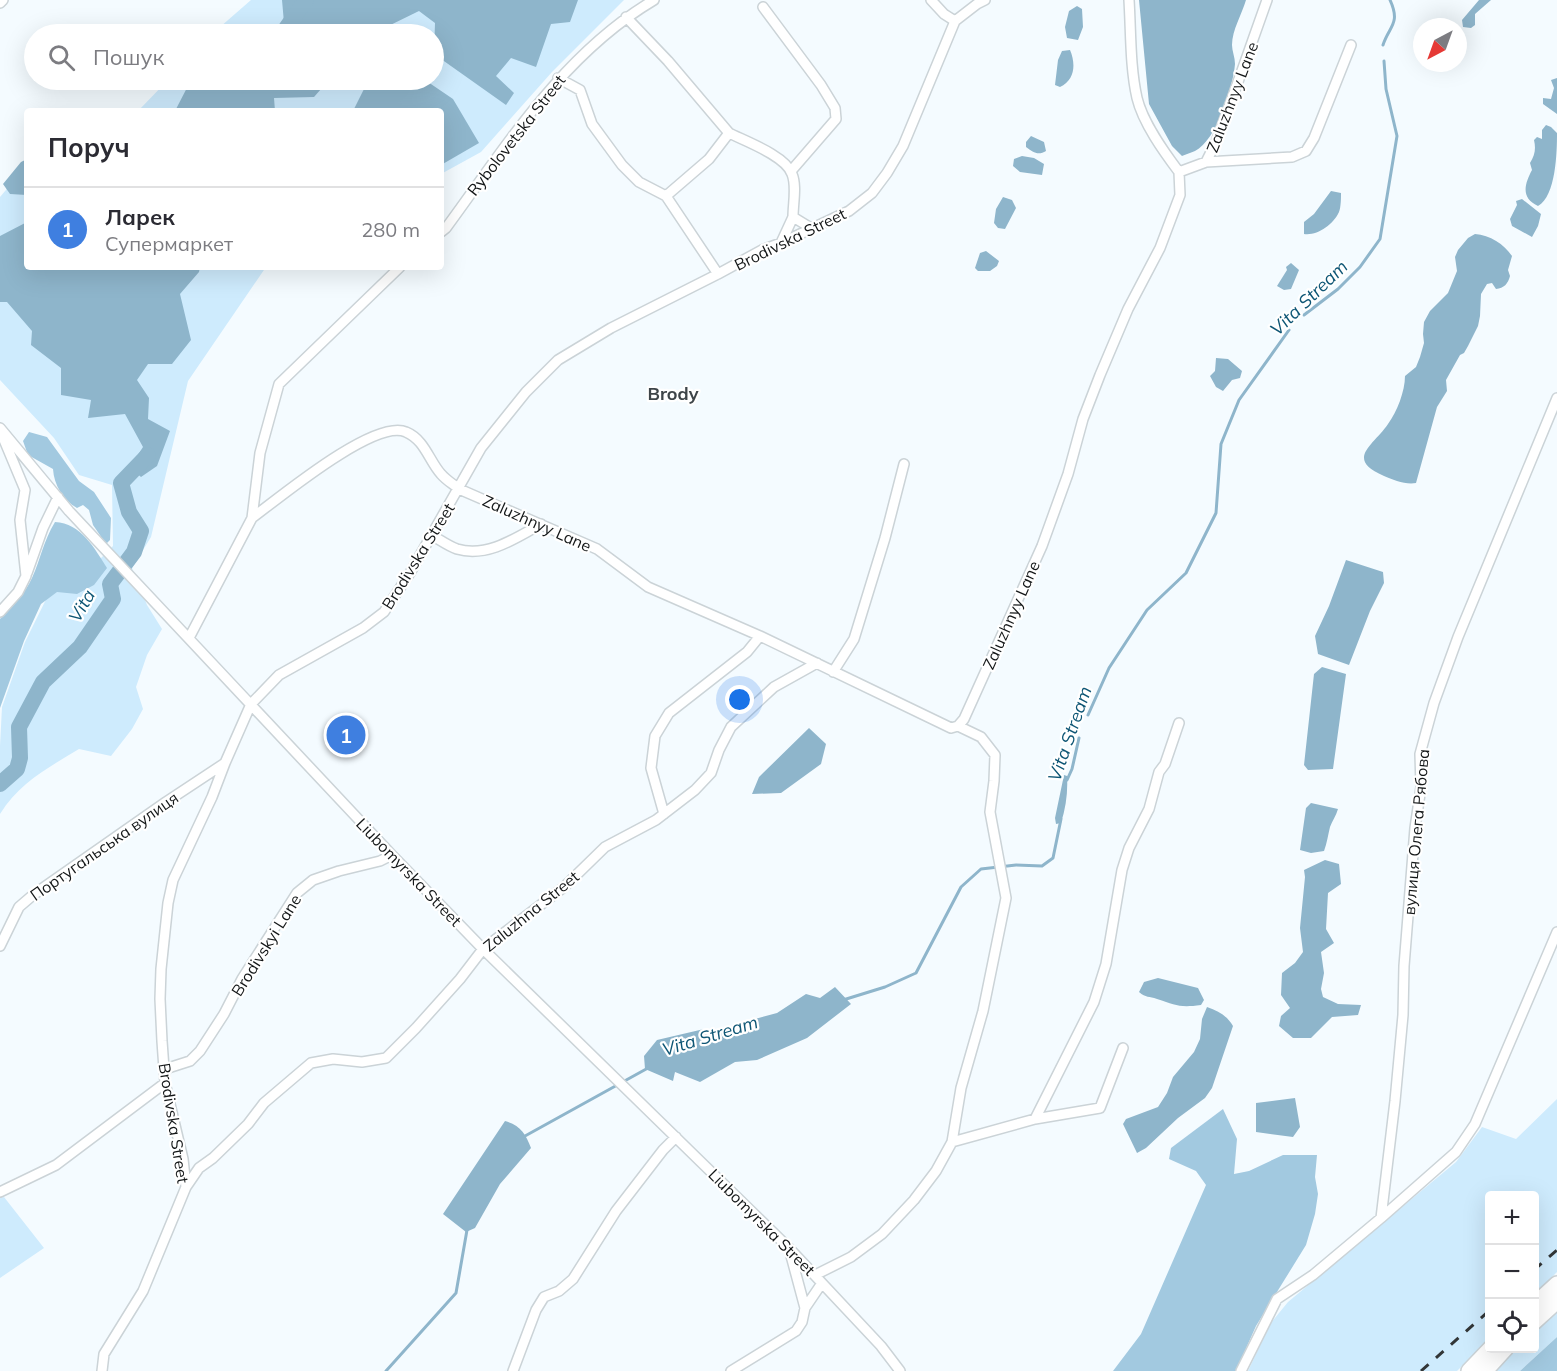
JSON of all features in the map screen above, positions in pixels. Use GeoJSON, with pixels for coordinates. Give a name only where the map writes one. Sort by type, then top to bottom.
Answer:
{"type":"FeatureCollection","features":[{"type":"Feature","properties":{"kind":"main road"},"geometry":{"type":"LineString","coordinates":[[1539,1300],[1557,1284]]}},
{"type":"Feature","properties":{"kind":"main road"},"geometry":{"type":"LineString","coordinates":[[1539,1317],[1557,1301]]}},
{"type":"Feature","properties":{"kind":"main road"},"geometry":{"type":"LineString","coordinates":[[1469,1371],[1486,1353]]}},
{"type":"Feature","properties":{"kind":"main road"},"geometry":{"type":"LineString","coordinates":[[1485,1371],[1501,1353]]}},
{"type":"Feature","properties":{"kind":"street","name":"Rybolovetska Street"},"geometry":{"type":"LineString","coordinates":[[444,230],[558,78],[626,17],[654,0]]}},
{"type":"Feature","properties":{"kind":"street"},"geometry":{"type":"LineString","coordinates":[[931,0],[944,14],[956,21]]}},
{"type":"Feature","properties":{"kind":"street","name":"Brodivska Street"},"geometry":{"type":"LineString","coordinates":[[102,1371],[104,1354],[143,1290],[186,1187],[183,1159],[165,1083],[160,999],[168,903],[173,880],[212,797],[251,704],[279,675],[363,628],[384,612],[410,573],[481,448],[526,392],[558,360],[611,328],[762,249],[781,243],[849,211],[872,193],[887,173],[911,129],[956,21],[985,0]]}},
{"type":"Feature","properties":{"kind":"street"},"geometry":{"type":"LineString","coordinates":[[1130,0],[1132,53],[1138,100],[1158,143],[1179,172]]}},
{"type":"Feature","properties":{"kind":"street","name":"Zaluzhnyy Lane"},"geometry":{"type":"LineString","coordinates":[[459,489],[597,549],[648,587],[760,636],[951,728],[958,726],[968,710],[1041,546],[1068,474],[1083,419],[1100,375],[1128,309],[1160,248],[1180,195],[1179,172],[1206,162],[1220,132],[1267,0]]}},
{"type":"Feature","properties":{"kind":"street"},"geometry":{"type":"LineString","coordinates":[[763,6],[835,108],[836,119],[791,171]]}},
{"type":"Feature","properties":{"kind":"street"},"geometry":{"type":"LineString","coordinates":[[626,17],[668,61],[729,132],[775,156],[791,171],[794,181],[793,217],[781,243]]}},
{"type":"Feature","properties":{"kind":"street"},"geometry":{"type":"LineString","coordinates":[[1206,162],[1292,157],[1306,151],[1314,138],[1351,45]]}},
{"type":"Feature","properties":{"kind":"street"},"geometry":{"type":"LineString","coordinates":[[558,78],[579,90],[592,124],[622,165],[639,182],[666,196],[718,274]]}},
{"type":"Feature","properties":{"kind":"street"},"geometry":{"type":"LineString","coordinates":[[666,196],[709,159],[729,132]]}},
{"type":"Feature","properties":{"kind":"street"},"geometry":{"type":"LineString","coordinates":[[793,217],[811,228]]}},
{"type":"Feature","properties":{"kind":"street"},"geometry":{"type":"LineString","coordinates":[[189,638],[252,518],[260,453],[279,384],[397,270]]}},
{"type":"Feature","properties":{"kind":"street","name":"вулиця Олега Рябова"},"geometry":{"type":"LineString","coordinates":[[1381,1218],[1401,1036],[1415,828],[1421,786],[1420,754],[1434,703],[1458,637],[1557,398]]}},
{"type":"Feature","properties":{"kind":"street"},"geometry":{"type":"LineString","coordinates":[[0,430],[58,497],[18,592],[0,612]]}},
{"type":"Feature","properties":{"kind":"street"},"geometry":{"type":"LineString","coordinates":[[0,430],[26,490],[20,520],[26,576]]}},
{"type":"Feature","properties":{"kind":"street"},"geometry":{"type":"LineString","coordinates":[[252,518],[356,443],[385,430],[405,431],[423,445],[441,474],[459,489]]}},
{"type":"Feature","properties":{"kind":"street"},"geometry":{"type":"LineString","coordinates":[[833,672],[854,639],[885,538],[904,464]]}},
{"type":"Feature","properties":{"kind":"street","name":"Liubomyrska Street"},"geometry":{"type":"LineString","coordinates":[[58,497],[151,600],[392,855],[603,1068],[790,1249],[881,1346],[900,1371]]}},
{"type":"Feature","properties":{"kind":"street"},"geometry":{"type":"LineString","coordinates":[[431,535],[456,548],[474,551],[492,549],[514,540],[541,524]]}},
{"type":"Feature","properties":{"kind":"street"},"geometry":{"type":"LineString","coordinates":[[664,814],[651,768],[655,736],[669,713],[747,652],[760,636]]}},
{"type":"Feature","properties":{"kind":"street","name":"Zaluzhna Street"},"geometry":{"type":"LineString","coordinates":[[186,1187],[199,1168],[213,1158],[248,1124],[264,1103],[311,1063],[333,1059],[362,1062],[386,1058],[453,987],[483,949],[564,887],[605,847],[646,827],[695,790],[711,773],[719,750],[731,727],[774,687],[817,663]]}},
{"type":"Feature","properties":{"kind":"street"},"geometry":{"type":"LineString","coordinates":[[1035,1119],[1094,1002],[1106,964],[1122,870],[1129,848],[1149,809],[1159,772],[1165,764],[1179,723]]}},
{"type":"Feature","properties":{"kind":"street"},"geometry":{"type":"LineString","coordinates":[[819,1279],[882,1234],[914,1200],[936,1171],[952,1142],[961,1088],[983,1011],[1006,898],[990,812],[995,755],[981,737],[958,726]]}},
{"type":"Feature","properties":{"kind":"street","name":"Португальська вулиця"},"geometry":{"type":"LineString","coordinates":[[0,946],[19,907],[33,895],[225,763]]}},
{"type":"Feature","properties":{"kind":"street","name":"Brodivskyi Lane"},"geometry":{"type":"LineString","coordinates":[[165,1069],[190,1061],[200,1051],[297,892],[313,880],[380,861],[392,855]]}},
{"type":"Feature","properties":{"kind":"street"},"geometry":{"type":"LineString","coordinates":[[1241,1371],[1277,1299],[1313,1275],[1456,1152],[1475,1124],[1557,932]]}},
{"type":"Feature","properties":{"kind":"street"},"geometry":{"type":"LineString","coordinates":[[952,1142],[1035,1119],[1100,1108],[1123,1048]]}},
{"type":"Feature","properties":{"kind":"street"},"geometry":{"type":"LineString","coordinates":[[0,1192],[56,1165],[165,1083]]}},
{"type":"Feature","properties":{"kind":"street"},"geometry":{"type":"LineString","coordinates":[[513,1371],[536,1310],[544,1297],[559,1291],[573,1279],[616,1211],[663,1150],[676,1137]]}},
{"type":"Feature","properties":{"kind":"street"},"geometry":{"type":"LineString","coordinates":[[790,1249],[805,1308]]}},
{"type":"Feature","properties":{"kind":"street","name":"Liubomyrska Street"},"geometry":{"type":"LineString","coordinates":[[731,1371],[796,1331],[802,1322],[805,1308],[819,1279]]}},
{"type":"Feature","properties":{"kind":"shaded area"},"geometry":{"type":"Polygon","coordinates":[[[251,0],[624,0],[552,72],[481,152],[444,172],[444,108],[141,108],[158,90],[444,90],[444,24],[223,24],[251,0]]]}},
{"type":"Feature","properties":{"kind":"shaded area"},"geometry":{"type":"Polygon","coordinates":[[[24,169],[24,270],[264,270],[188,381],[151,537],[132,568],[147,605],[162,629],[147,655],[136,687],[143,709],[132,729],[111,756],[79,749],[26,784],[0,814],[2,707],[25,642],[66,559],[100,559],[113,546],[112,485],[79,475],[54,438],[0,380],[0,197],[24,169]]]}},
{"type":"Feature","properties":{"kind":"shaded area"},"geometry":{"type":"Polygon","coordinates":[[[29,432],[47,437],[79,481],[94,492],[111,518],[110,540],[106,544],[93,525],[89,510],[83,505],[77,508],[67,501],[57,486],[53,469],[28,455],[23,441],[29,432]]]}},
{"type":"Feature","properties":{"kind":"shaded area"},"geometry":{"type":"Polygon","coordinates":[[[55,522],[64,523],[86,538],[107,568],[94,585],[77,594],[57,592],[41,604],[24,641],[0,708],[0,619],[29,584],[55,522]]]}},
{"type":"Feature","properties":{"kind":"shaded area"},"geometry":{"type":"Polygon","coordinates":[[[1557,1099],[1557,1272],[1539,1290],[1539,1191],[1485,1191],[1485,1343],[1457,1371],[1248,1371],[1270,1324],[1288,1302],[1456,1162],[1482,1127],[1516,1139],[1557,1099]]]}},
{"type":"Feature","properties":{"kind":"shaded area"},"geometry":{"type":"Polygon","coordinates":[[[1223,1109],[1237,1139],[1234,1174],[1249,1171],[1283,1155],[1317,1155],[1315,1177],[1318,1194],[1306,1245],[1256,1326],[1236,1371],[1113,1371],[1141,1334],[1206,1185],[1196,1171],[1169,1159],[1171,1148],[1223,1109]]]}},
{"type":"Feature","properties":{"kind":"shaded area"},"geometry":{"type":"Polygon","coordinates":[[[4,1197],[44,1248],[0,1278],[0,1198],[4,1197]]]}},
{"type":"Feature","properties":{"kind":"shaded area"},"geometry":{"type":"Polygon","coordinates":[[[1557,1301],[1557,1337],[1520,1371],[1485,1371],[1502,1353],[1539,1353],[1539,1318],[1557,1301]]]}},
{"type":"Feature","properties":{"kind":"shaded area"},"geometry":{"type":"Polygon","coordinates":[[[1557,1337],[1557,1371],[1520,1371],[1557,1337]]]}},
{"type":"Feature","properties":{"kind":"water"},"geometry":{"type":"Polygon","coordinates":[[[282,0],[578,0],[570,22],[551,24],[536,67],[511,58],[496,76],[514,93],[506,105],[444,61],[444,24],[435,24],[419,11],[392,24],[284,24],[282,0]]]}},
{"type":"Feature","properties":{"kind":"water"},"geometry":{"type":"Polygon","coordinates":[[[1139,0],[1246,0],[1234,34],[1232,45],[1235,61],[1234,74],[1223,112],[1203,145],[1182,156],[1172,146],[1149,104],[1139,0]]]}},
{"type":"Feature","properties":{"kind":"water"},"geometry":{"type":"Polygon","coordinates":[[[1479,0],[1491,0],[1475,14],[1475,25],[1471,28],[1467,28],[1467,18],[1464,18],[1479,0]]]}},
{"type":"Feature","properties":{"kind":"water"},"geometry":{"type":"Polygon","coordinates":[[[1077,6],[1082,9],[1083,27],[1078,40],[1067,38],[1065,27],[1069,11],[1077,6]]]}},
{"type":"Feature","properties":{"kind":"water"},"geometry":{"type":"Polygon","coordinates":[[[1070,50],[1073,71],[1069,80],[1060,87],[1055,85],[1058,60],[1062,51],[1070,50]]]}},
{"type":"Feature","properties":{"kind":"water"},"geometry":{"type":"Polygon","coordinates":[[[1557,78],[1557,114],[1543,104],[1543,98],[1551,99],[1554,88],[1551,80],[1557,78]]]}},
{"type":"Feature","properties":{"kind":"water"},"geometry":{"type":"Polygon","coordinates":[[[186,90],[320,90],[314,97],[274,98],[275,108],[177,108],[186,90]]]}},
{"type":"Feature","properties":{"kind":"water"},"geometry":{"type":"Polygon","coordinates":[[[364,90],[440,90],[453,99],[479,143],[444,163],[444,108],[354,108],[364,90]]]}},
{"type":"Feature","properties":{"kind":"water"},"geometry":{"type":"Polygon","coordinates":[[[1546,125],[1557,133],[1556,162],[1549,193],[1538,206],[1529,199],[1526,186],[1532,170],[1530,163],[1535,152],[1534,140],[1537,137],[1542,139],[1542,130],[1546,125]]]}},
{"type":"Feature","properties":{"kind":"water"},"geometry":{"type":"Polygon","coordinates":[[[1031,136],[1044,142],[1046,151],[1033,152],[1026,147],[1026,142],[1031,136]]]}},
{"type":"Feature","properties":{"kind":"water"},"geometry":{"type":"Polygon","coordinates":[[[1022,156],[1034,158],[1044,164],[1042,175],[1020,172],[1013,166],[1014,159],[1022,156]]]}},
{"type":"Feature","properties":{"kind":"water"},"geometry":{"type":"Polygon","coordinates":[[[24,160],[24,195],[10,194],[3,184],[24,160]]]}},
{"type":"Feature","properties":{"kind":"water"},"geometry":{"type":"Polygon","coordinates":[[[1331,191],[1341,193],[1340,208],[1336,217],[1319,231],[1304,234],[1304,222],[1314,214],[1331,191]]]}},
{"type":"Feature","properties":{"kind":"water"},"geometry":{"type":"Polygon","coordinates":[[[1003,197],[1012,200],[1016,208],[1005,229],[998,228],[994,223],[996,209],[1003,197]]]}},
{"type":"Feature","properties":{"kind":"water"},"geometry":{"type":"Polygon","coordinates":[[[1522,199],[1541,214],[1532,237],[1512,226],[1510,219],[1517,205],[1516,201],[1522,199]]]}},
{"type":"Feature","properties":{"kind":"water"},"geometry":{"type":"Polygon","coordinates":[[[24,224],[24,270],[199,270],[180,294],[191,340],[172,364],[148,364],[137,380],[149,398],[148,419],[170,431],[157,466],[141,477],[130,467],[143,447],[125,414],[88,418],[91,400],[61,395],[61,368],[31,345],[32,331],[7,302],[0,302],[0,236],[24,224]]]}},
{"type":"Feature","properties":{"kind":"water"},"geometry":{"type":"Polygon","coordinates":[[[1475,234],[1491,238],[1509,252],[1512,256],[1508,270],[1510,276],[1505,285],[1499,288],[1496,289],[1492,283],[1487,284],[1481,294],[1478,326],[1446,380],[1447,391],[1437,407],[1416,483],[1395,480],[1372,470],[1366,464],[1364,458],[1366,451],[1394,414],[1402,395],[1405,376],[1416,367],[1420,357],[1424,343],[1424,322],[1430,311],[1448,293],[1457,271],[1455,257],[1458,250],[1468,238],[1475,234]]]}},
{"type":"Feature","properties":{"kind":"water"},"geometry":{"type":"Polygon","coordinates":[[[986,251],[999,261],[997,266],[990,271],[978,271],[975,268],[980,253],[986,251]]]}},
{"type":"Feature","properties":{"kind":"water"},"geometry":{"type":"Polygon","coordinates":[[[1291,263],[1299,270],[1291,289],[1284,290],[1277,286],[1287,270],[1286,267],[1291,263]]]}},
{"type":"Feature","properties":{"kind":"water"},"geometry":{"type":"Polygon","coordinates":[[[1216,358],[1228,359],[1242,371],[1240,378],[1232,380],[1223,391],[1216,387],[1210,376],[1215,371],[1216,358]]]}},
{"type":"Feature","properties":{"kind":"water"},"geometry":{"type":"Polygon","coordinates":[[[1346,560],[1383,572],[1384,583],[1370,611],[1349,665],[1318,654],[1315,636],[1346,560]]]}},
{"type":"Feature","properties":{"kind":"water"},"geometry":{"type":"Polygon","coordinates":[[[1322,667],[1346,674],[1333,769],[1308,770],[1304,765],[1314,674],[1322,667]]]}},
{"type":"Feature","properties":{"kind":"water"},"geometry":{"type":"Polygon","coordinates":[[[809,728],[826,744],[821,764],[781,793],[752,794],[759,777],[809,728]]]}},
{"type":"Feature","properties":{"kind":"water"},"geometry":{"type":"Polygon","coordinates":[[[1064,775],[1067,776],[1065,805],[1061,823],[1056,824],[1055,818],[1064,775]]]}},
{"type":"Feature","properties":{"kind":"water"},"geometry":{"type":"Polygon","coordinates":[[[1311,803],[1338,809],[1330,827],[1324,851],[1311,853],[1300,850],[1306,808],[1311,803]]]}},
{"type":"Feature","properties":{"kind":"water"},"geometry":{"type":"Polygon","coordinates":[[[1325,860],[1339,864],[1341,884],[1328,893],[1326,929],[1334,943],[1321,952],[1324,973],[1321,989],[1323,997],[1338,1004],[1361,1005],[1358,1015],[1332,1017],[1311,1038],[1293,1038],[1279,1026],[1281,1016],[1290,1008],[1281,995],[1282,973],[1295,963],[1303,952],[1300,928],[1304,870],[1325,860]]]}},
{"type":"Feature","properties":{"kind":"water"},"geometry":{"type":"Polygon","coordinates":[[[1158,978],[1198,988],[1204,1000],[1201,1005],[1182,1006],[1139,992],[1144,982],[1158,978]]]}},
{"type":"Feature","properties":{"kind":"water"},"geometry":{"type":"Polygon","coordinates":[[[835,987],[851,1004],[807,1038],[757,1060],[735,1062],[700,1082],[675,1072],[673,1081],[645,1069],[644,1056],[657,1040],[704,1029],[737,1031],[755,1019],[777,1013],[806,994],[820,998],[835,987]]]}},
{"type":"Feature","properties":{"kind":"water"},"geometry":{"type":"Polygon","coordinates":[[[1207,1007],[1222,1014],[1233,1026],[1212,1088],[1205,1098],[1137,1153],[1123,1124],[1126,1119],[1158,1107],[1173,1077],[1194,1052],[1200,1039],[1202,1019],[1207,1007]]]}},
{"type":"Feature","properties":{"kind":"water"},"geometry":{"type":"Polygon","coordinates":[[[1295,1098],[1300,1127],[1293,1137],[1256,1132],[1256,1103],[1295,1098]]]}},
{"type":"Feature","properties":{"kind":"water"},"geometry":{"type":"Polygon","coordinates":[[[505,1121],[522,1131],[531,1148],[500,1184],[475,1228],[466,1232],[443,1214],[505,1121]]]}},
{"type":"Feature","properties":{"kind":"waterway","name":"Vita"},"geometry":{"type":"LineString","coordinates":[[289,24],[306,0]]}},
{"type":"Feature","properties":{"kind":"waterway","name":"Vita Stream"},"geometry":{"type":"LineString","coordinates":[[1383,45],[1394,20],[1390,0]]}},
{"type":"Feature","properties":{"kind":"waterway","name":"Vita Stream"},"geometry":{"type":"LineString","coordinates":[[1304,315],[1338,289],[1360,267],[1380,239],[1397,136],[1386,89],[1384,61]]}},
{"type":"Feature","properties":{"kind":"waterway","name":"Vita Stream"},"geometry":{"type":"LineString","coordinates":[[1088,715],[1109,668],[1147,610],[1186,573],[1216,513],[1221,444],[1239,400],[1289,330]]}},
{"type":"Feature","properties":{"kind":"waterway","name":"Vita"},"geometry":{"type":"LineString","coordinates":[[0,784],[17,769],[20,758],[19,727],[43,682],[80,647],[113,599],[110,584],[134,552],[141,531],[129,512],[121,483],[148,455]]}},
{"type":"Feature","properties":{"kind":"waterway","name":"Vita Stream"},"geometry":{"type":"LineString","coordinates":[[1067,780],[1079,738]]}},
{"type":"Feature","properties":{"kind":"waterway","name":"Vita Stream"},"geometry":{"type":"LineString","coordinates":[[843,1000],[885,987],[916,973],[961,887],[981,869],[1016,865],[1042,866],[1053,858],[1061,819]]}},
{"type":"Feature","properties":{"kind":"waterway","name":"Vita Stream"},"geometry":{"type":"LineString","coordinates":[[525,1136],[648,1068]]}},
{"type":"Feature","properties":{"kind":"waterway","name":"Vita Stream"},"geometry":{"type":"LineString","coordinates":[[386,1371],[456,1293],[467,1230]]}},
{"type":"Feature","properties":{"kind":"railway"},"geometry":{"type":"LineString","coordinates":[[1539,1266],[1557,1250]]}},
{"type":"Feature","properties":{"kind":"railway"},"geometry":{"type":"LineString","coordinates":[[1421,1371],[1485,1314]]}},
{"type":"Feature","properties":{"kind":"place","name":"Ларек"},"geometry":{"type":"Point","coordinates":[346,735]}},
{"type":"Feature","properties":{"kind":"district","name":"Brody"},"geometry":{"type":"Point","coordinates":[673,394]}}]}
